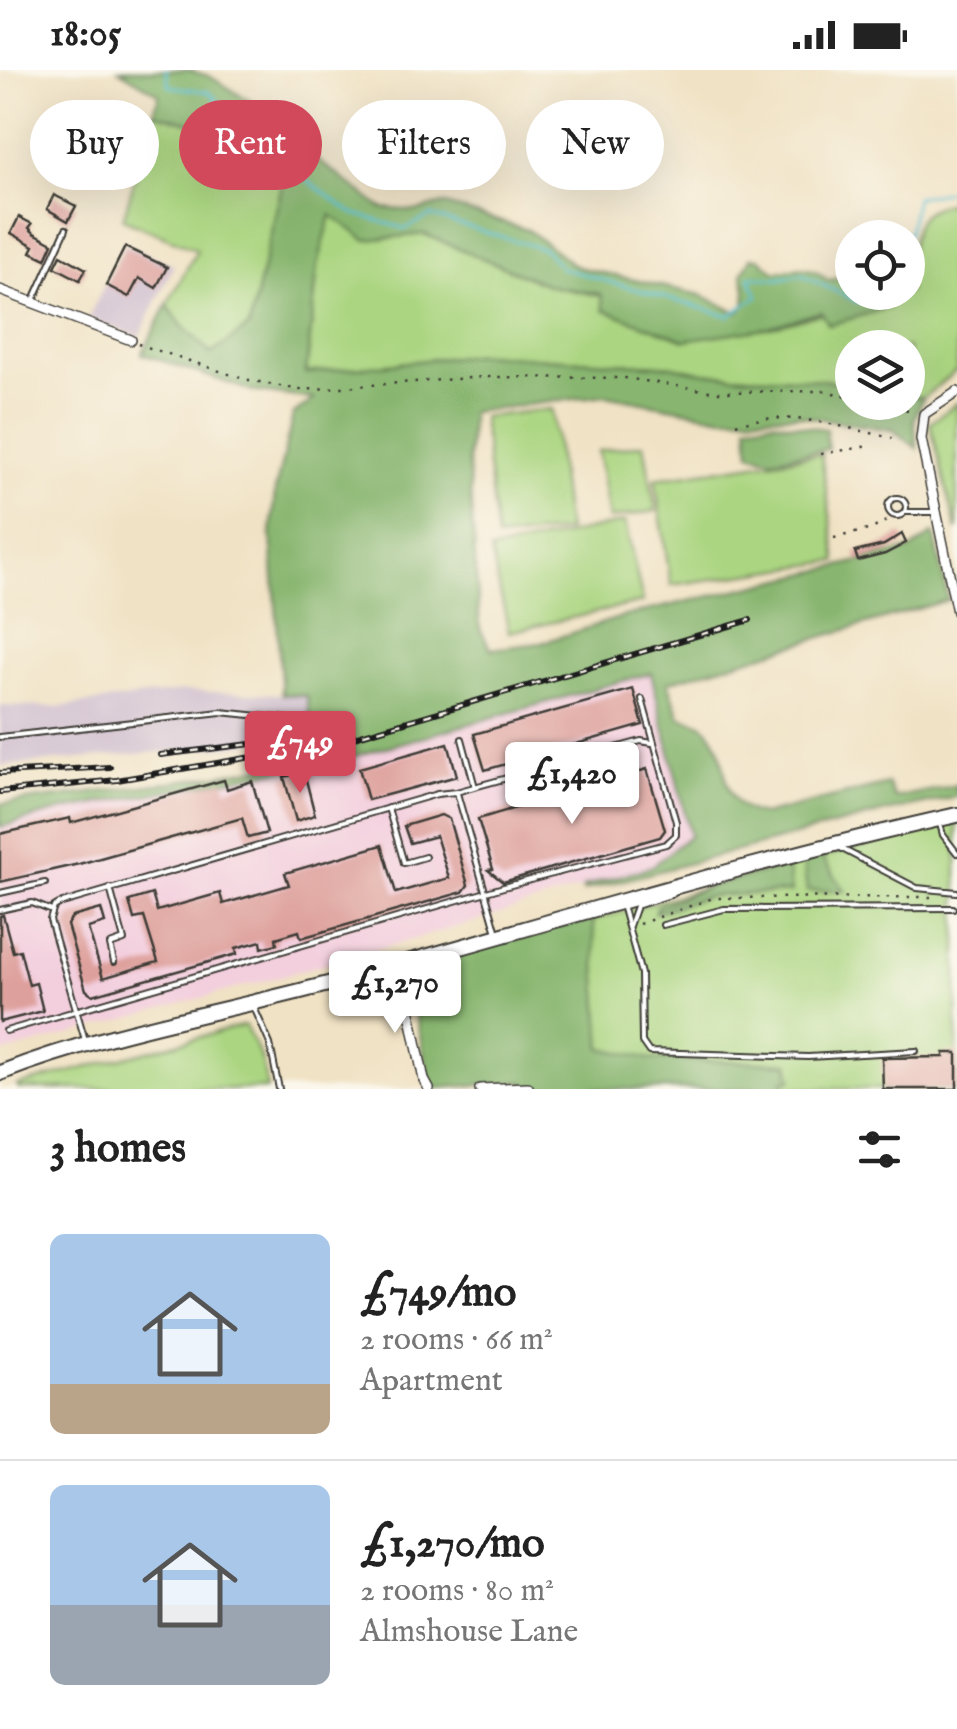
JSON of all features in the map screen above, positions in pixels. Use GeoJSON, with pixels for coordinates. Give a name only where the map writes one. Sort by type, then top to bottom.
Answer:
{"type":"FeatureCollection","features":[{"type":"Feature","properties":{"kind":"highway"},"geometry":{"type":"LineString","coordinates":[[0,1072],[86,1044],[253,1005],[621,900],[957,815]]}},
{"type":"Feature","properties":{"kind":"street"},"geometry":{"type":"LineString","coordinates":[[0,290],[131,340]]}},
{"type":"Feature","properties":{"kind":"street"},"geometry":{"type":"LineString","coordinates":[[925,413],[957,392]]}},
{"type":"Feature","properties":{"kind":"street"},"geometry":{"type":"LineString","coordinates":[[923,420],[920,439],[957,612]]}},
{"type":"Feature","properties":{"kind":"street"},"geometry":{"type":"LineString","coordinates":[[400,964],[428,1089]]}},
{"type":"Feature","properties":{"kind":"street"},"geometry":{"type":"LineString","coordinates":[[482,1089],[528,1087]]}},
{"type":"Feature","properties":{"kind":"lane"},"geometry":{"type":"LineString","coordinates":[[33,302],[66,230]]}},
{"type":"Feature","properties":{"kind":"lane"},"geometry":{"type":"LineString","coordinates":[[905,512],[905,503],[895,498],[888,507],[894,516],[936,512]]}},
{"type":"Feature","properties":{"kind":"lane"},"geometry":{"type":"LineString","coordinates":[[6,1031],[657,848],[676,835],[676,822],[642,699]]}},
{"type":"Feature","properties":{"kind":"lane"},"geometry":{"type":"LineString","coordinates":[[0,737],[222,712],[288,719]]}},
{"type":"Feature","properties":{"kind":"lane"},"geometry":{"type":"LineString","coordinates":[[462,738],[475,787]]}},
{"type":"Feature","properties":{"kind":"lane"},"geometry":{"type":"LineString","coordinates":[[86,1044],[50,920],[59,904],[437,794],[641,741],[652,743]]}},
{"type":"Feature","properties":{"kind":"lane"},"geometry":{"type":"LineString","coordinates":[[456,792],[498,937]]}},
{"type":"Feature","properties":{"kind":"lane"},"geometry":{"type":"LineString","coordinates":[[388,808],[404,863],[425,856]]}},
{"type":"Feature","properties":{"kind":"lane"},"geometry":{"type":"LineString","coordinates":[[939,819],[944,835],[957,853]]}},
{"type":"Feature","properties":{"kind":"lane"},"geometry":{"type":"LineString","coordinates":[[835,845],[917,888],[957,892]]}},
{"type":"Feature","properties":{"kind":"lane"},"geometry":{"type":"LineString","coordinates":[[628,928],[636,906],[685,890],[709,877]]}},
{"type":"Feature","properties":{"kind":"lane"},"geometry":{"type":"LineString","coordinates":[[0,893],[45,883]]}},
{"type":"Feature","properties":{"kind":"lane"},"geometry":{"type":"LineString","coordinates":[[110,888],[124,940],[110,945],[114,962]]}},
{"type":"Feature","properties":{"kind":"lane"},"geometry":{"type":"LineString","coordinates":[[621,900],[641,974],[642,1042],[648,1052],[694,1055],[916,1051]]}},
{"type":"Feature","properties":{"kind":"lane"},"geometry":{"type":"LineString","coordinates":[[0,910],[32,903],[52,911]]}},
{"type":"Feature","properties":{"kind":"lane"},"geometry":{"type":"LineString","coordinates":[[663,924],[724,909],[952,908]]}},
{"type":"Feature","properties":{"kind":"lane"},"geometry":{"type":"LineString","coordinates":[[370,972],[376,1000]]}},
{"type":"Feature","properties":{"kind":"lane"},"geometry":{"type":"LineString","coordinates":[[253,1005],[270,1044],[279,1089]]}},
{"type":"Feature","properties":{"kind":"lane"},"geometry":{"type":"LineString","coordinates":[[694,1055],[705,1052]]}},
{"type":"Feature","properties":{"kind":"path"},"geometry":{"type":"LineString","coordinates":[[131,340],[244,379],[300,390],[484,377],[626,378],[716,392],[835,394]]}},
{"type":"Feature","properties":{"kind":"path"},"geometry":{"type":"LineString","coordinates":[[736,424],[755,418],[786,418],[892,438]]}},
{"type":"Feature","properties":{"kind":"path"},"geometry":{"type":"LineString","coordinates":[[821,454],[868,446]]}},
{"type":"Feature","properties":{"kind":"path"},"geometry":{"type":"LineString","coordinates":[[834,538],[872,530],[894,516]]}},
{"type":"Feature","properties":{"kind":"shaded area"},"geometry":{"type":"Polygon","coordinates":[[[125,244],[174,265],[139,337],[88,318],[125,244]]]}},
{"type":"Feature","properties":{"kind":"shaded area"},"geometry":{"type":"Polygon","coordinates":[[[651,673],[690,835],[653,866],[464,925],[4,1053],[0,1046],[0,827],[64,810],[351,757],[651,673]]]}},
{"type":"Feature","properties":{"kind":"shaded area"},"geometry":{"type":"Polygon","coordinates":[[[184,691],[308,695],[311,726],[239,745],[0,766],[0,706],[59,707],[184,691]]]}},
{"type":"Feature","properties":{"kind":"green space"},"geometry":{"type":"Polygon","coordinates":[[[119,70],[188,70],[209,76],[248,100],[179,100],[179,120],[159,114],[159,94],[119,70]]]}},
{"type":"Feature","properties":{"kind":"green space"},"geometry":{"type":"Polygon","coordinates":[[[159,114],[179,120],[179,190],[281,190],[249,327],[212,354],[182,326],[167,305],[197,250],[123,219],[131,190],[159,190],[159,114]]]}},
{"type":"Feature","properties":{"kind":"green space"},"geometry":{"type":"Polygon","coordinates":[[[322,164],[342,178],[342,190],[358,190],[382,208],[417,211],[443,204],[528,230],[577,267],[701,295],[737,312],[745,305],[742,274],[751,258],[759,258],[775,272],[803,268],[816,271],[827,280],[835,279],[835,310],[881,310],[829,325],[821,312],[766,328],[685,340],[604,310],[601,294],[550,286],[424,234],[366,240],[331,215],[318,264],[306,373],[482,354],[673,366],[717,374],[835,382],[835,420],[914,420],[917,448],[893,430],[798,415],[723,417],[605,395],[471,412],[468,459],[480,629],[491,649],[541,643],[625,616],[912,549],[934,533],[948,600],[668,682],[680,717],[701,724],[713,736],[729,789],[746,809],[762,815],[888,784],[895,798],[957,785],[957,797],[583,891],[583,887],[653,866],[690,835],[651,673],[351,757],[64,810],[0,827],[0,804],[213,776],[340,750],[311,726],[307,696],[282,694],[271,534],[275,491],[293,415],[314,399],[252,391],[142,354],[167,305],[211,354],[249,327],[281,190],[322,190],[322,164]]]}},
{"type":"Feature","properties":{"kind":"green space"},"geometry":{"type":"Polygon","coordinates":[[[957,201],[957,370],[925,396],[925,330],[835,330],[835,382],[717,374],[673,366],[482,354],[306,374],[318,264],[331,214],[366,240],[424,234],[550,286],[766,328],[837,310],[925,310],[925,220],[919,220],[937,206],[957,201]]]}},
{"type":"Feature","properties":{"kind":"green space"},"geometry":{"type":"Polygon","coordinates":[[[957,403],[957,531],[930,423],[957,403]]]}},
{"type":"Feature","properties":{"kind":"green space"},"geometry":{"type":"Polygon","coordinates":[[[552,409],[567,531],[497,539],[482,417],[552,409]]]}},
{"type":"Feature","properties":{"kind":"green space"},"geometry":{"type":"Polygon","coordinates":[[[773,421],[826,429],[828,449],[771,459],[750,453],[748,424],[773,421]]]}},
{"type":"Feature","properties":{"kind":"green space"},"geometry":{"type":"Polygon","coordinates":[[[644,444],[656,511],[609,519],[598,451],[644,444]]]}},
{"type":"Feature","properties":{"kind":"green space"},"geometry":{"type":"Polygon","coordinates":[[[821,454],[837,561],[671,585],[655,479],[821,454]]]}},
{"type":"Feature","properties":{"kind":"green space"},"geometry":{"type":"Polygon","coordinates":[[[625,522],[643,602],[509,632],[491,551],[625,522]]]}},
{"type":"Feature","properties":{"kind":"green space"},"geometry":{"type":"Polygon","coordinates":[[[957,822],[957,1089],[604,1089],[593,920],[957,822]]]}},
{"type":"Feature","properties":{"kind":"green space"},"geometry":{"type":"Polygon","coordinates":[[[822,857],[845,891],[807,891],[803,862],[822,857]]]}},
{"type":"Feature","properties":{"kind":"green space"},"geometry":{"type":"Polygon","coordinates":[[[788,866],[791,892],[708,896],[655,913],[658,906],[717,884],[788,866]]]}},
{"type":"Feature","properties":{"kind":"green space"},"geometry":{"type":"Polygon","coordinates":[[[593,920],[602,1048],[651,1059],[789,1063],[792,1080],[784,1080],[784,1089],[526,1089],[525,1082],[436,1088],[429,1080],[406,969],[546,929],[593,920]]]}},
{"type":"Feature","properties":{"kind":"green space"},"geometry":{"type":"Polygon","coordinates":[[[245,1025],[262,1060],[267,1089],[17,1086],[245,1025]]]}},
{"type":"Feature","properties":{"kind":"building"},"geometry":{"type":"Polygon","coordinates":[[[54,195],[76,206],[68,221],[47,209],[54,195]]]}},
{"type":"Feature","properties":{"kind":"building"},"geometry":{"type":"Polygon","coordinates":[[[19,217],[32,224],[29,228],[34,233],[53,243],[46,259],[31,252],[34,246],[11,233],[19,217]]]}},
{"type":"Feature","properties":{"kind":"building"},"geometry":{"type":"Polygon","coordinates":[[[125,247],[167,267],[156,288],[139,278],[129,297],[106,285],[125,247]]]}},
{"type":"Feature","properties":{"kind":"building"},"geometry":{"type":"Polygon","coordinates":[[[61,255],[86,269],[80,280],[55,267],[61,255]]]}},
{"type":"Feature","properties":{"kind":"building"},"geometry":{"type":"Polygon","coordinates":[[[902,534],[906,543],[858,561],[855,552],[884,545],[902,534]]]}},
{"type":"Feature","properties":{"kind":"building"},"geometry":{"type":"Polygon","coordinates":[[[633,689],[643,725],[485,770],[474,734],[633,689]]]}},
{"type":"Feature","properties":{"kind":"building"},"geometry":{"type":"Polygon","coordinates":[[[448,743],[457,776],[368,800],[359,768],[448,743]]]}},
{"type":"Feature","properties":{"kind":"building"},"geometry":{"type":"Polygon","coordinates":[[[647,769],[665,830],[660,837],[503,882],[488,870],[493,869],[478,819],[647,769]]]}},
{"type":"Feature","properties":{"kind":"building"},"geometry":{"type":"Polygon","coordinates":[[[304,772],[315,815],[296,821],[284,777],[304,772]]]}},
{"type":"Feature","properties":{"kind":"building"},"geometry":{"type":"Polygon","coordinates":[[[224,780],[227,789],[252,781],[267,833],[248,838],[242,818],[0,882],[0,834],[70,818],[71,823],[224,780]]]}},
{"type":"Feature","properties":{"kind":"building"},"geometry":{"type":"Polygon","coordinates":[[[441,815],[449,819],[468,885],[463,892],[301,938],[299,931],[276,938],[277,944],[262,948],[261,941],[236,948],[237,954],[93,995],[86,990],[67,925],[72,917],[101,909],[105,923],[88,928],[103,978],[158,962],[144,917],[134,919],[129,901],[152,894],[157,911],[220,893],[223,904],[289,885],[285,873],[382,845],[396,893],[449,878],[436,836],[410,843],[404,826],[441,815]]]}},
{"type":"Feature","properties":{"kind":"building"},"geometry":{"type":"Polygon","coordinates":[[[3,915],[13,952],[20,950],[29,985],[36,983],[43,1011],[0,1022],[0,916],[3,915]]]}},
{"type":"Feature","properties":{"kind":"building"},"geometry":{"type":"Polygon","coordinates":[[[944,1053],[957,1053],[957,1089],[883,1089],[882,1058],[944,1057],[944,1053]]]}},
{"type":"Feature","properties":{"kind":"waterway"},"geometry":{"type":"LineString","coordinates":[[166,70],[169,86],[209,92],[274,157],[352,213],[406,229],[430,216],[544,249],[561,268],[729,316],[758,296],[749,276],[776,279],[802,275],[835,291]]}},
{"type":"Feature","properties":{"kind":"waterway"},"geometry":{"type":"LineString","coordinates":[[911,220],[916,197],[957,190]]}},
{"type":"Feature","properties":{"kind":"railway"},"geometry":{"type":"LineString","coordinates":[[0,792],[117,780],[334,743],[750,620]]}},
{"type":"Feature","properties":{"kind":"railway"},"geometry":{"type":"LineString","coordinates":[[160,755],[251,744]]}},
{"type":"Feature","properties":{"kind":"railway"},"geometry":{"type":"LineString","coordinates":[[0,773],[110,767]]}}]}
